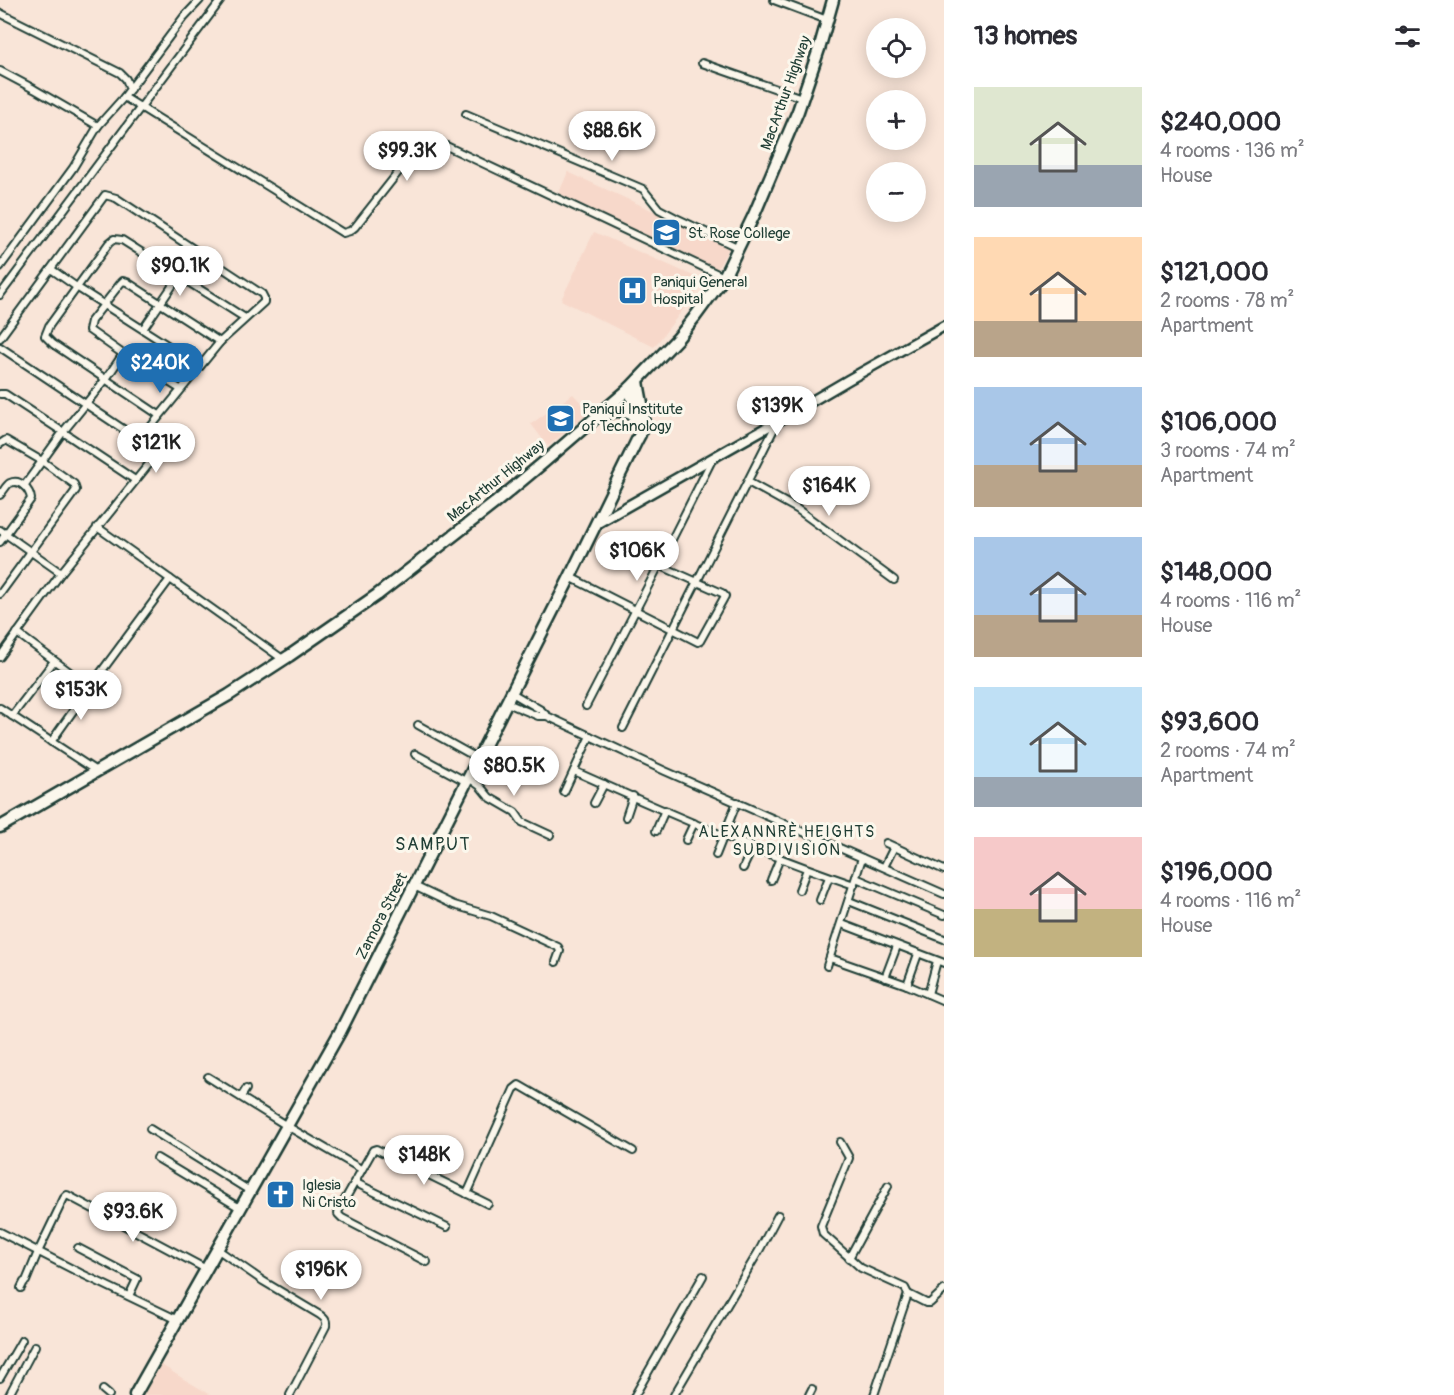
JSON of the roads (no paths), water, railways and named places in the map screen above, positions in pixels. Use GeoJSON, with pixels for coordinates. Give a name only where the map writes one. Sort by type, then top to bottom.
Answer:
{"type":"FeatureCollection","features":[{"type":"Feature","properties":{"kind":"main road","name":"MacArthur Highway"},"geometry":{"type":"LineString","coordinates":[[0,827],[229,695],[362,607],[495,503],[634,384],[678,338],[724,277],[773,172],[802,98],[833,0]]}},
{"type":"Feature","properties":{"kind":"main road","name":"Zamora Street"},"geometry":{"type":"LineString","coordinates":[[135,1395],[340,1032],[597,524],[644,416],[634,384]]}},
{"type":"Feature","properties":{"kind":"main road"},"geometry":{"type":"LineString","coordinates":[[586,425],[611,412],[621,410],[633,415],[639,432]]}},
{"type":"Feature","properties":{"kind":"street"},"geometry":{"type":"LineString","coordinates":[[0,267],[74,168],[98,126],[124,97],[183,18],[200,0]]}},
{"type":"Feature","properties":{"kind":"street"},"geometry":{"type":"LineString","coordinates":[[0,296],[221,0]]}},
{"type":"Feature","properties":{"kind":"street"},"geometry":{"type":"LineString","coordinates":[[774,0],[827,20]]}},
{"type":"Feature","properties":{"kind":"street"},"geometry":{"type":"LineString","coordinates":[[0,13],[120,73],[126,79],[130,89]]}},
{"type":"Feature","properties":{"kind":"street"},"geometry":{"type":"LineString","coordinates":[[702,63],[802,98]]}},
{"type":"Feature","properties":{"kind":"street"},"geometry":{"type":"LineString","coordinates":[[0,71],[34,88],[98,126]]}},
{"type":"Feature","properties":{"kind":"street"},"geometry":{"type":"LineString","coordinates":[[124,97],[344,233],[355,227],[419,146],[429,137],[724,277]]}},
{"type":"Feature","properties":{"kind":"street"},"geometry":{"type":"LineString","coordinates":[[466,114],[643,189],[659,209],[739,248]]}},
{"type":"Feature","properties":{"kind":"street"},"geometry":{"type":"LineString","coordinates":[[0,338],[105,195],[116,198],[261,294],[264,302],[220,342],[140,440]]}},
{"type":"Feature","properties":{"kind":"street"},"geometry":{"type":"LineString","coordinates":[[159,415],[53,344],[45,336],[48,326],[109,243],[117,238],[130,245],[245,318]]}},
{"type":"Feature","properties":{"kind":"street"},"geometry":{"type":"LineString","coordinates":[[143,330],[198,251]]}},
{"type":"Feature","properties":{"kind":"street"},"geometry":{"type":"LineString","coordinates":[[51,269],[200,366]]}},
{"type":"Feature","properties":{"kind":"street"},"geometry":{"type":"LineString","coordinates":[[180,389],[89,330],[90,321],[123,281],[220,342]]}},
{"type":"Feature","properties":{"kind":"street"},"geometry":{"type":"LineString","coordinates":[[597,524],[944,326]]}},
{"type":"Feature","properties":{"kind":"street"},"geometry":{"type":"LineString","coordinates":[[0,347],[156,451],[153,459],[61,573],[0,657]]}},
{"type":"Feature","properties":{"kind":"street"},"geometry":{"type":"LineString","coordinates":[[24,486],[123,354]]}},
{"type":"Feature","properties":{"kind":"street"},"geometry":{"type":"LineString","coordinates":[[0,394],[4,394],[135,480]]}},
{"type":"Feature","properties":{"kind":"street"},"geometry":{"type":"LineString","coordinates":[[623,728],[778,421]]}},
{"type":"Feature","properties":{"kind":"street"},"geometry":{"type":"LineString","coordinates":[[0,444],[6,440],[42,461],[74,484],[76,490],[0,594]]}},
{"type":"Feature","properties":{"kind":"street"},"geometry":{"type":"LineString","coordinates":[[586,706],[713,458]]}},
{"type":"Feature","properties":{"kind":"street"},"geometry":{"type":"LineString","coordinates":[[747,482],[797,509],[894,580]]}},
{"type":"Feature","properties":{"kind":"street"},"geometry":{"type":"LineString","coordinates":[[0,495],[9,483],[16,483],[24,486],[30,492],[32,500],[3,532],[0,542]]}},
{"type":"Feature","properties":{"kind":"street"},"geometry":{"type":"LineString","coordinates":[[98,527],[284,660]]}},
{"type":"Feature","properties":{"kind":"street"},"geometry":{"type":"LineString","coordinates":[[3,532],[61,573]]}},
{"type":"Feature","properties":{"kind":"street"},"geometry":{"type":"LineString","coordinates":[[570,577],[700,641],[725,598],[724,595],[659,566]]}},
{"type":"Feature","properties":{"kind":"street"},"geometry":{"type":"LineString","coordinates":[[51,742],[170,579]]}},
{"type":"Feature","properties":{"kind":"street"},"geometry":{"type":"LineString","coordinates":[[17,633],[90,687]]}},
{"type":"Feature","properties":{"kind":"street"},"geometry":{"type":"LineString","coordinates":[[12,716],[54,661]]}},
{"type":"Feature","properties":{"kind":"street"},"geometry":{"type":"LineString","coordinates":[[510,698],[523,699],[547,716],[664,771],[944,894]]}},
{"type":"Feature","properties":{"kind":"street"},"geometry":{"type":"LineString","coordinates":[[510,698],[519,708],[538,716],[547,716]]}},
{"type":"Feature","properties":{"kind":"street"},"geometry":{"type":"LineString","coordinates":[[519,708],[523,699]]}},
{"type":"Feature","properties":{"kind":"street"},"geometry":{"type":"LineString","coordinates":[[0,708],[96,771]]}},
{"type":"Feature","properties":{"kind":"street"},"geometry":{"type":"LineString","coordinates":[[418,725],[478,759]]}},
{"type":"Feature","properties":{"kind":"street"},"geometry":{"type":"LineString","coordinates":[[564,792],[590,736]]}},
{"type":"Feature","properties":{"kind":"street"},"geometry":{"type":"LineString","coordinates":[[415,754],[478,785],[489,797],[515,812],[522,822],[550,835]]}},
{"type":"Feature","properties":{"kind":"street"},"geometry":{"type":"LineString","coordinates":[[574,771],[807,869],[855,882],[944,915]]}},
{"type":"Feature","properties":{"kind":"street"},"geometry":{"type":"LineString","coordinates":[[594,803],[604,784]]}},
{"type":"Feature","properties":{"kind":"street"},"geometry":{"type":"LineString","coordinates":[[626,817],[633,796]]}},
{"type":"Feature","properties":{"kind":"street"},"geometry":{"type":"LineString","coordinates":[[716,855],[737,802]]}},
{"type":"Feature","properties":{"kind":"street"},"geometry":{"type":"LineString","coordinates":[[656,831],[664,810]]}},
{"type":"Feature","properties":{"kind":"street"},"geometry":{"type":"LineString","coordinates":[[686,840],[694,823]]}},
{"type":"Feature","properties":{"kind":"street"},"geometry":{"type":"LineString","coordinates":[[886,843],[944,870]]}},
{"type":"Feature","properties":{"kind":"street"},"geometry":{"type":"LineString","coordinates":[[743,868],[753,847]]}},
{"type":"Feature","properties":{"kind":"street"},"geometry":{"type":"LineString","coordinates":[[884,867],[894,847]]}},
{"type":"Feature","properties":{"kind":"street"},"geometry":{"type":"LineString","coordinates":[[771,880],[780,858]]}},
{"type":"Feature","properties":{"kind":"street"},"geometry":{"type":"LineString","coordinates":[[827,966],[862,858]]}},
{"type":"Feature","properties":{"kind":"street"},"geometry":{"type":"LineString","coordinates":[[799,890],[807,869]]}},
{"type":"Feature","properties":{"kind":"street"},"geometry":{"type":"LineString","coordinates":[[820,900],[830,877]]}},
{"type":"Feature","properties":{"kind":"street"},"geometry":{"type":"LineString","coordinates":[[414,886],[454,906],[491,916],[558,947],[560,951],[556,962]]}},
{"type":"Feature","properties":{"kind":"street"},"geometry":{"type":"LineString","coordinates":[[849,901],[944,939]]}},
{"type":"Feature","properties":{"kind":"street"},"geometry":{"type":"LineString","coordinates":[[842,924],[940,962],[928,994]]}},
{"type":"Feature","properties":{"kind":"street"},"geometry":{"type":"LineString","coordinates":[[885,978],[897,946]]}},
{"type":"Feature","properties":{"kind":"street"},"geometry":{"type":"LineString","coordinates":[[907,986],[918,954]]}},
{"type":"Feature","properties":{"kind":"street"},"geometry":{"type":"LineString","coordinates":[[830,958],[944,1001]]}},
{"type":"Feature","properties":{"kind":"street"},"geometry":{"type":"LineString","coordinates":[[208,1077],[361,1169]]}},
{"type":"Feature","properties":{"kind":"street"},"geometry":{"type":"LineString","coordinates":[[467,1194],[514,1089],[519,1085],[633,1151]]}},
{"type":"Feature","properties":{"kind":"street"},"geometry":{"type":"LineString","coordinates":[[241,1097],[246,1089]]}},
{"type":"Feature","properties":{"kind":"street"},"geometry":{"type":"LineString","coordinates":[[150,1129],[250,1191]]}},
{"type":"Feature","properties":{"kind":"street"},"geometry":{"type":"LineString","coordinates":[[840,1142],[849,1158],[821,1226],[823,1234],[867,1271],[905,1288],[908,1294],[926,1303],[930,1303],[944,1290]]}},
{"type":"Feature","properties":{"kind":"street"},"geometry":{"type":"LineString","coordinates":[[427,1262],[340,1217],[339,1210],[373,1150],[376,1149],[488,1204]]}},
{"type":"Feature","properties":{"kind":"street"},"geometry":{"type":"LineString","coordinates":[[157,1158],[240,1208]]}},
{"type":"Feature","properties":{"kind":"street"},"geometry":{"type":"LineString","coordinates":[[354,1182],[447,1227]]}},
{"type":"Feature","properties":{"kind":"street"},"geometry":{"type":"LineString","coordinates":[[849,1258],[888,1186]]}},
{"type":"Feature","properties":{"kind":"street"},"geometry":{"type":"LineString","coordinates":[[21,1288],[67,1195],[206,1269]]}},
{"type":"Feature","properties":{"kind":"street"},"geometry":{"type":"LineString","coordinates":[[674,1395],[760,1249],[777,1215]]}},
{"type":"Feature","properties":{"kind":"street"},"geometry":{"type":"LineString","coordinates":[[0,1232],[178,1320]]}},
{"type":"Feature","properties":{"kind":"street"},"geometry":{"type":"LineString","coordinates":[[78,1248],[137,1279],[129,1296]]}},
{"type":"Feature","properties":{"kind":"street"},"geometry":{"type":"LineString","coordinates":[[217,1249],[263,1281],[320,1315],[327,1322],[290,1395]]}},
{"type":"Feature","properties":{"kind":"street"},"geometry":{"type":"LineString","coordinates":[[634,1395],[703,1276]]}},
{"type":"Feature","properties":{"kind":"street"},"geometry":{"type":"LineString","coordinates":[[874,1395],[908,1294]]}},
{"type":"Feature","properties":{"kind":"street"},"geometry":{"type":"LineString","coordinates":[[0,1378],[22,1340]]}},
{"type":"Feature","properties":{"kind":"street"},"geometry":{"type":"LineString","coordinates":[[9,1395],[35,1346]]}},
{"type":"Feature","properties":{"kind":"street"},"geometry":{"type":"LineString","coordinates":[[103,1390],[109,1395]]}},
{"type":"Feature","properties":{"kind":"place","name":"St. Rose College"},"geometry":{"type":"Point","coordinates":[667,233]}},
{"type":"Feature","properties":{"kind":"place","name":"Paniqui General Hospital"},"geometry":{"type":"Point","coordinates":[632,291]}},
{"type":"Feature","properties":{"kind":"place","name":"Paniqui Institute of Technology"},"geometry":{"type":"Point","coordinates":[561,418]}},
{"type":"Feature","properties":{"kind":"place","name":"Iglesia Ni Cristo"},"geometry":{"type":"Point","coordinates":[281,1194]}},
{"type":"Feature","properties":{"kind":"district","name":"ALEXANNRÈ HEIGHTS SUBDIVISION"},"geometry":{"type":"Point","coordinates":[787,841]}},
{"type":"Feature","properties":{"kind":"district","name":"SAMPUT"},"geometry":{"type":"Point","coordinates":[433,844]}}]}
